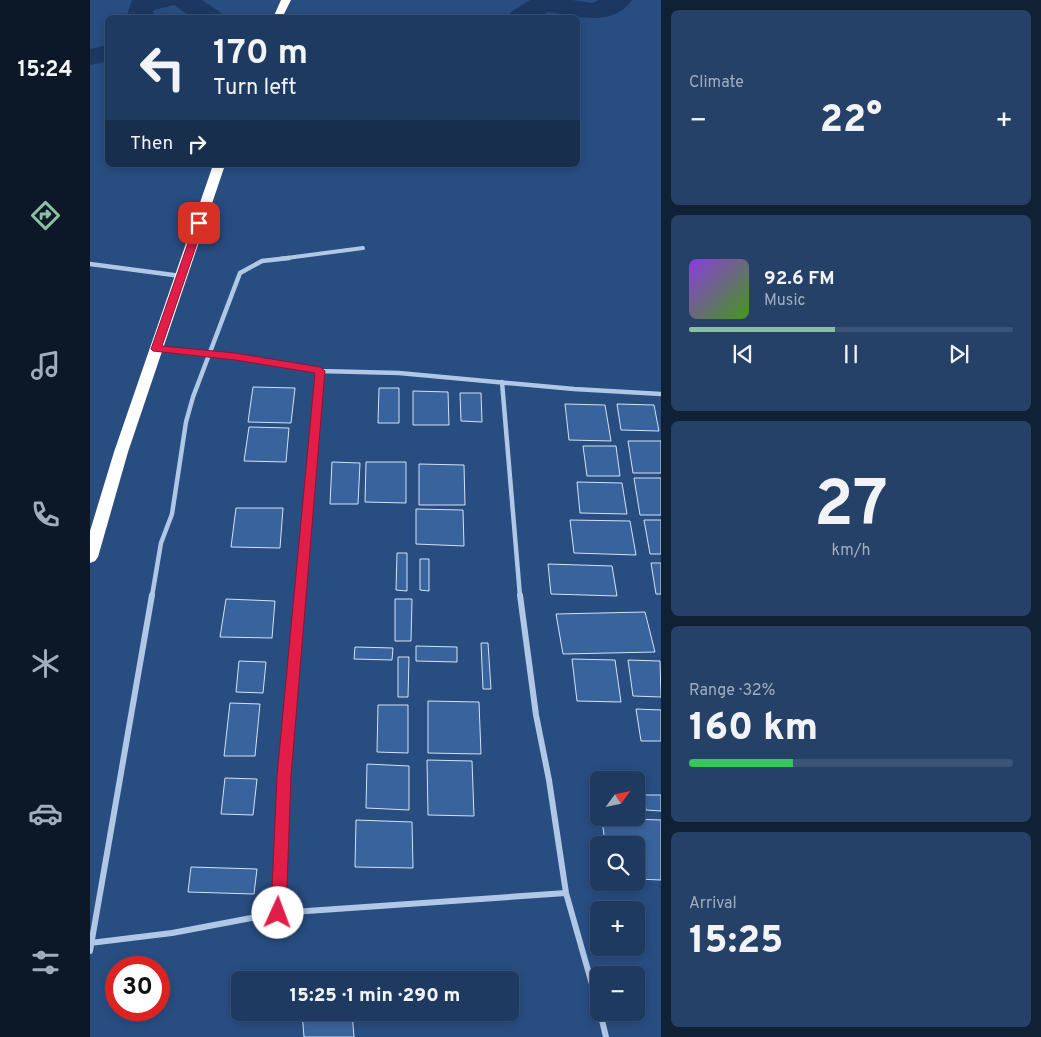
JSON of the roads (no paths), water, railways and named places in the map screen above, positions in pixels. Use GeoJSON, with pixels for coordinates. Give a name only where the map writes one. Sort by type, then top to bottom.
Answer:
{"type":"FeatureCollection","features":[{"type":"Feature","properties":{"kind":"highway"},"geometry":{"type":"LineString","coordinates":[[279,15],[286,0]]}},
{"type":"Feature","properties":{"kind":"highway"},"geometry":{"type":"LineString","coordinates":[[90,557],[121,452],[218,167]]}},
{"type":"Feature","properties":{"kind":"street"},"geometry":{"type":"LineString","coordinates":[[90,951],[161,543],[172,514],[178,488],[186,422],[209,354],[240,273],[262,261],[363,248]]}},
{"type":"Feature","properties":{"kind":"street"},"geometry":{"type":"LineString","coordinates":[[90,264],[182,276]]}},
{"type":"Feature","properties":{"kind":"street"},"geometry":{"type":"LineString","coordinates":[[156,349],[209,354],[320,371],[399,373],[626,393],[661,394]]}},
{"type":"Feature","properties":{"kind":"street"},"geometry":{"type":"LineString","coordinates":[[278,913],[284,776],[320,371]]}},
{"type":"Feature","properties":{"kind":"street"},"geometry":{"type":"LineString","coordinates":[[502,382],[519,586],[536,714],[549,780],[566,893],[590,977]]}},
{"type":"Feature","properties":{"kind":"street"},"geometry":{"type":"LineString","coordinates":[[91,943],[172,933],[278,913],[566,893]]}},
{"type":"Feature","properties":{"kind":"street"},"geometry":{"type":"LineString","coordinates":[[602,1021],[606,1037]]}},
{"type":"Feature","properties":{"kind":"waterway"},"geometry":{"type":"LineString","coordinates":[[140,15],[142,5],[164,0]]}},
{"type":"Feature","properties":{"kind":"waterway"},"geometry":{"type":"LineString","coordinates":[[184,0],[206,15]]}},
{"type":"Feature","properties":{"kind":"waterway"},"geometry":{"type":"LineString","coordinates":[[525,15],[543,3],[596,12],[619,0]]}},
{"type":"Feature","properties":{"kind":"waterway"},"geometry":{"type":"LineString","coordinates":[[90,57],[105,54]]}}]}
